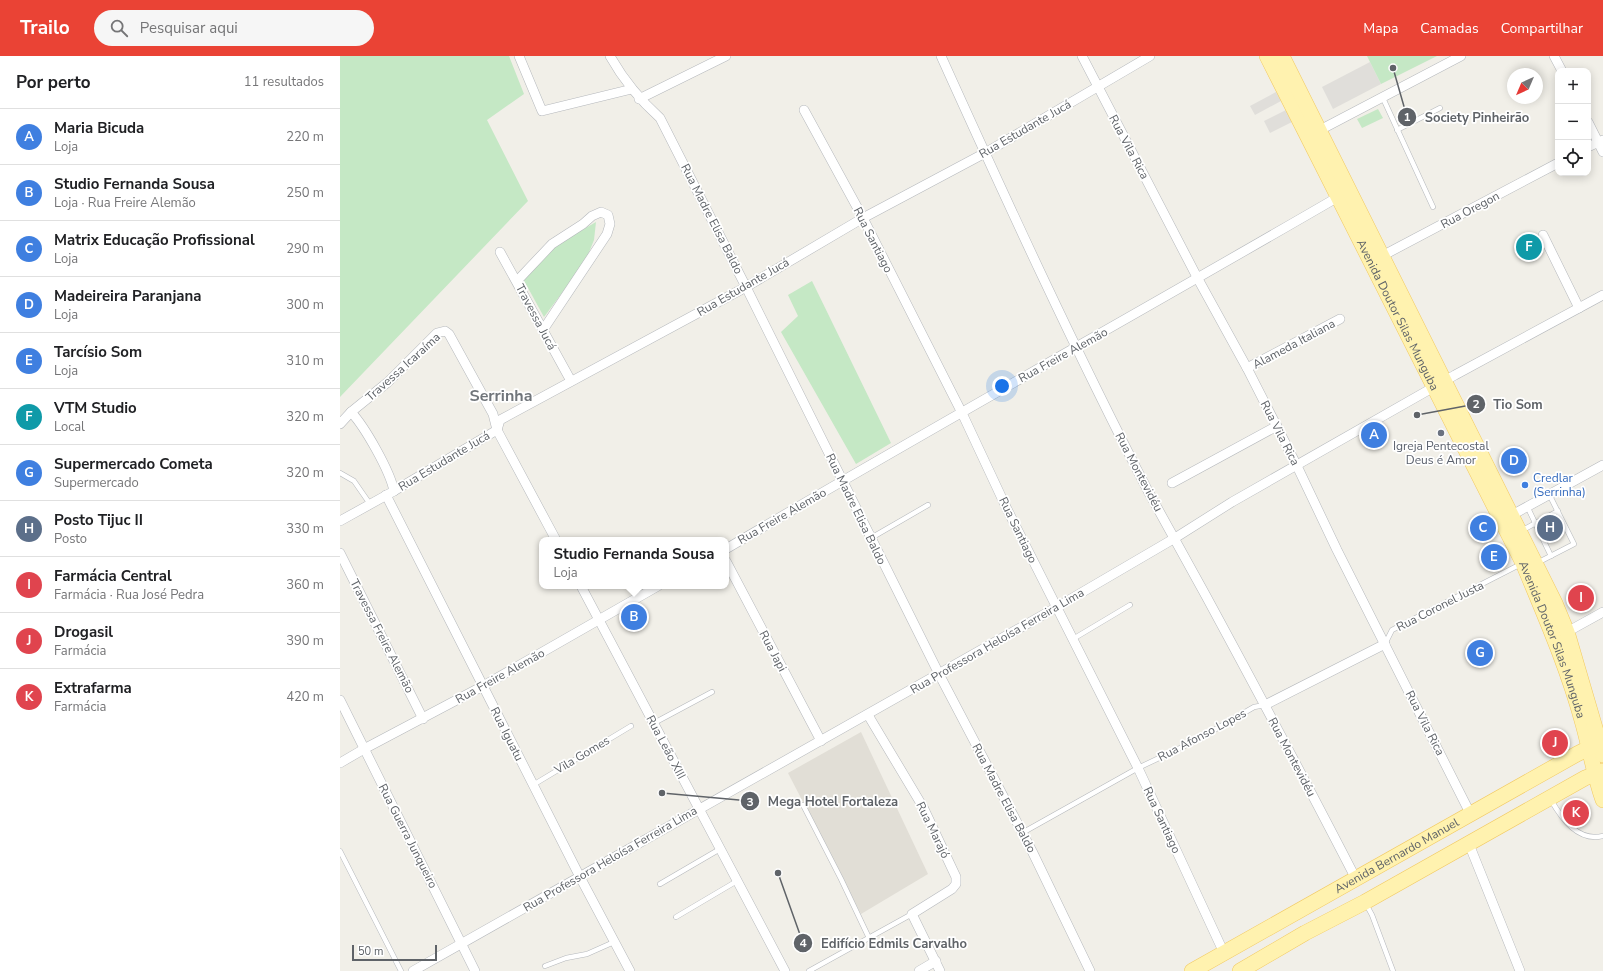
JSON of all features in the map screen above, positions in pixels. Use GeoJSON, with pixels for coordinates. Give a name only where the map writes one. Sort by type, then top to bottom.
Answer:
{"type":"FeatureCollection","features":[{"type":"Feature","properties":{"kind":"main road","name":"Avenida Doutor Silas Munguba"},"geometry":{"type":"LineString","coordinates":[[1268,56],[1338,196],[1439,384],[1512,515],[1520,532],[1546,615],[1583,723],[1598,747]]}},
{"type":"Feature","properties":{"kind":"main road","name":"Avenida Doutor Silas Munguba"},"geometry":{"type":"LineString","coordinates":[[1282,56],[1382,256],[1439,384],[1529,563],[1567,632],[1598,747],[1598,773],[1603,800]]}},
{"type":"Feature","properties":{"kind":"main road","name":"Avenida Bernardo Manuel"},"geometry":{"type":"LineString","coordinates":[[1192,971],[1471,815],[1598,747]]}},
{"type":"Feature","properties":{"kind":"main road","name":"Avenida Bernardo Manuel"},"geometry":{"type":"LineString","coordinates":[[1240,971],[1305,933],[1365,902],[1550,798],[1598,773]]}},
{"type":"Feature","properties":{"kind":"street"},"geometry":{"type":"LineString","coordinates":[[519,56],[542,111],[632,89]]}},
{"type":"Feature","properties":{"kind":"street","name":"Rua Madre Elisa Baldo"},"geometry":{"type":"LineString","coordinates":[[610,56],[620,74],[639,99],[660,118],[939,674],[1022,833],[1090,971]]}},
{"type":"Feature","properties":{"kind":"street"},"geometry":{"type":"LineString","coordinates":[[639,99],[726,56]]}},
{"type":"Feature","properties":{"kind":"street","name":"Rua Montevidéu"},"geometry":{"type":"LineString","coordinates":[[941,56],[1076,348],[1150,494],[1265,705],[1356,879]]}},
{"type":"Feature","properties":{"kind":"street","name":"Rua Vila Rica"},"geometry":{"type":"LineString","coordinates":[[1082,56],[1198,279],[1277,426],[1337,550],[1471,815]]}},
{"type":"Feature","properties":{"kind":"street","name":"Rua Estudante Jucá"},"geometry":{"type":"LineString","coordinates":[[340,521],[497,430],[500,420],[746,287],[863,218],[985,152],[1150,56]]}},
{"type":"Feature","properties":{"kind":"street"},"geometry":{"type":"LineString","coordinates":[[1320,130],[1382,96],[1461,56]]}},
{"type":"Feature","properties":{"kind":"street"},"geometry":{"type":"LineString","coordinates":[[1554,56],[1560,68]]}},
{"type":"Feature","properties":{"kind":"street","name":"Rua Santiago"},"geometry":{"type":"LineString","coordinates":[[804,110],[863,218],[962,413],[1006,507],[1138,768],[1224,953]]}},
{"type":"Feature","properties":{"kind":"street"},"geometry":{"type":"LineString","coordinates":[[1591,126],[1601,141],[1603,152]]}},
{"type":"Feature","properties":{"kind":"street"},"geometry":{"type":"LineString","coordinates":[[1591,146],[1601,141]]}},
{"type":"Feature","properties":{"kind":"street","name":"Rua Oregon"},"geometry":{"type":"LineString","coordinates":[[1382,256],[1555,165]]}},
{"type":"Feature","properties":{"kind":"street","name":"Rua Freire Alemão"},"geometry":{"type":"LineString","coordinates":[[729,547],[842,480],[1198,279],[1338,196]]}},
{"type":"Feature","properties":{"kind":"street"},"geometry":{"type":"LineString","coordinates":[[516,281],[556,241],[583,224],[592,216],[601,212],[608,215],[610,224],[607,234],[542,330]]}},
{"type":"Feature","properties":{"kind":"street"},"geometry":{"type":"LineString","coordinates":[[1544,235],[1579,308]]}},
{"type":"Feature","properties":{"kind":"street","name":"Travessa Jucá"},"geometry":{"type":"LineString","coordinates":[[500,252],[571,382]]}},
{"type":"Feature","properties":{"kind":"street","name":"Rua Professora Heloísa Ferreira Lima"},"geometry":{"type":"LineString","coordinates":[[413,971],[1057,607],[1175,538],[1232,502],[1439,384],[1603,295]]}},
{"type":"Feature","properties":{"kind":"street","name":"Alameda Italiana"},"geometry":{"type":"LineString","coordinates":[[1247,368],[1340,320]]}},
{"type":"Feature","properties":{"kind":"street","name":"Travessa Icaraíma"},"geometry":{"type":"LineString","coordinates":[[340,424],[351,412],[388,382],[437,333],[445,331],[449,334],[492,414],[497,430]]}},
{"type":"Feature","properties":{"kind":"street","name":"Rua Iguatu"},"geometry":{"type":"LineString","coordinates":[[351,412],[358,419],[389,476],[390,493],[483,686],[580,877],[630,971]]}},
{"type":"Feature","properties":{"kind":"street"},"geometry":{"type":"LineString","coordinates":[[1172,483],[1277,426]]}},
{"type":"Feature","properties":{"kind":"street"},"geometry":{"type":"LineString","coordinates":[[497,430],[554,537]]}},
{"type":"Feature","properties":{"kind":"street"},"geometry":{"type":"LineString","coordinates":[[1512,515],[1603,465]]}},
{"type":"Feature","properties":{"kind":"street","name":"Travessa Freire Alemão"},"geometry":{"type":"LineString","coordinates":[[340,553],[423,719]]}},
{"type":"Feature","properties":{"kind":"street","name":"Rua Japi"},"geometry":{"type":"LineString","coordinates":[[729,567],[821,740]]}},
{"type":"Feature","properties":{"kind":"street","name":"Rua Leão XIII"},"geometry":{"type":"LineString","coordinates":[[582,589],[785,971]]}},
{"type":"Feature","properties":{"kind":"street","name":"Rua Freire Alemão"},"geometry":{"type":"LineString","coordinates":[[340,763],[364,748],[423,719],[483,686],[653,589]]}},
{"type":"Feature","properties":{"kind":"street"},"geometry":{"type":"LineString","coordinates":[[1567,632],[1603,612]]}},
{"type":"Feature","properties":{"kind":"street","name":"Rua Afonso Lopes"},"geometry":{"type":"LineString","coordinates":[[1265,705],[1385,644]]}},
{"type":"Feature","properties":{"kind":"street","name":"Rua Guerra Junqueiro"},"geometry":{"type":"LineString","coordinates":[[340,700],[476,971]]}},
{"type":"Feature","properties":{"kind":"street","name":"Rua Marajó"},"geometry":{"type":"LineString","coordinates":[[868,715],[897,761],[923,807],[956,878],[956,884],[952,889],[912,914]]}},
{"type":"Feature","properties":{"kind":"street"},"geometry":{"type":"LineString","coordinates":[[1469,844],[1520,971]]}},
{"type":"Feature","properties":{"kind":"street"},"geometry":{"type":"LineString","coordinates":[[912,914],[940,971]]}},
{"type":"Feature","properties":{"kind":"street"},"geometry":{"type":"LineString","coordinates":[[919,971],[936,961]]}},
{"type":"Feature","properties":{"kind":"lane"},"geometry":{"type":"LineString","coordinates":[[1382,96],[1433,207]]}},
{"type":"Feature","properties":{"kind":"lane"},"geometry":{"type":"LineString","coordinates":[[1397,130],[1440,108]]}},
{"type":"Feature","properties":{"kind":"lane"},"geometry":{"type":"LineString","coordinates":[[340,473],[354,481],[370,504]]}},
{"type":"Feature","properties":{"kind":"lane"},"geometry":{"type":"LineString","coordinates":[[1520,532],[1558,511],[1549,494]]}},
{"type":"Feature","properties":{"kind":"lane"},"geometry":{"type":"LineString","coordinates":[[871,538],[928,505]]}},
{"type":"Feature","properties":{"kind":"lane"},"geometry":{"type":"LineString","coordinates":[[1527,506],[1551,556]]}},
{"type":"Feature","properties":{"kind":"lane","name":"Rua Coronel Justa"},"geometry":{"type":"LineString","coordinates":[[1385,644],[1392,630],[1529,563],[1551,556],[1574,544],[1558,511]]}},
{"type":"Feature","properties":{"kind":"lane"},"geometry":{"type":"LineString","coordinates":[[1073,639],[1130,606]]}},
{"type":"Feature","properties":{"kind":"lane"},"geometry":{"type":"LineString","coordinates":[[654,723],[712,692]]}},
{"type":"Feature","properties":{"kind":"lane","name":"Rua Afonso Lopes"},"geometry":{"type":"LineString","coordinates":[[1022,833],[1138,768],[1195,741],[1254,707],[1265,705]]}},
{"type":"Feature","properties":{"kind":"lane","name":"Vila Gomes"},"geometry":{"type":"LineString","coordinates":[[533,785],[631,726]]}},
{"type":"Feature","properties":{"kind":"lane"},"geometry":{"type":"LineString","coordinates":[[1550,798],[1563,820],[1576,831],[1589,836],[1603,836]]}},
{"type":"Feature","properties":{"kind":"lane"},"geometry":{"type":"LineString","coordinates":[[803,805],[869,938]]}},
{"type":"Feature","properties":{"kind":"lane"},"geometry":{"type":"LineString","coordinates":[[660,884],[720,849]]}},
{"type":"Feature","properties":{"kind":"lane"},"geometry":{"type":"LineString","coordinates":[[340,851],[401,971]]}},
{"type":"Feature","properties":{"kind":"lane"},"geometry":{"type":"LineString","coordinates":[[676,917],[737,881]]}},
{"type":"Feature","properties":{"kind":"lane"},"geometry":{"type":"LineString","coordinates":[[1365,902],[1372,915],[1393,971]]}},
{"type":"Feature","properties":{"kind":"lane"},"geometry":{"type":"LineString","coordinates":[[809,971],[912,914]]}},
{"type":"Feature","properties":{"kind":"lane"},"geometry":{"type":"LineString","coordinates":[[545,966],[566,958],[586,954],[614,942]]}},
{"type":"Feature","properties":{"kind":"shaded area"},"geometry":{"type":"Polygon","coordinates":[[[1370,62],[1381,84],[1333,109],[1322,87],[1370,62]]]}},
{"type":"Feature","properties":{"kind":"shaded area"},"geometry":{"type":"Polygon","coordinates":[[[1276,92],[1281,101],[1255,115],[1250,106],[1276,92]]]}},
{"type":"Feature","properties":{"kind":"shaded area"},"geometry":{"type":"Polygon","coordinates":[[[1286,110],[1292,122],[1270,133],[1264,121],[1286,110]]]}},
{"type":"Feature","properties":{"kind":"shaded area"},"geometry":{"type":"Polygon","coordinates":[[[861,732],[928,874],[861,914],[788,773],[861,732]]]}},
{"type":"Feature","properties":{"kind":"green space"},"geometry":{"type":"Polygon","coordinates":[[[340,56],[509,56],[524,94],[487,120],[528,201],[340,397],[340,56]]]}},
{"type":"Feature","properties":{"kind":"green space"},"geometry":{"type":"Polygon","coordinates":[[[1367,56],[1437,56],[1381,84],[1367,56]]]}},
{"type":"Feature","properties":{"kind":"green space"},"geometry":{"type":"Polygon","coordinates":[[[1378,109],[1383,118],[1362,128],[1357,119],[1378,109]]]}},
{"type":"Feature","properties":{"kind":"green space"},"geometry":{"type":"Polygon","coordinates":[[[596,222],[594,240],[585,262],[544,317],[522,277],[558,244],[596,222]]]}},
{"type":"Feature","properties":{"kind":"green space"},"geometry":{"type":"Polygon","coordinates":[[[812,281],[891,443],[856,464],[781,332],[798,316],[788,295],[812,281]]]}},
{"type":"Feature","properties":{"kind":"place","name":"Society Pinheirão"},"geometry":{"type":"Point","coordinates":[1393,68]}},
{"type":"Feature","properties":{"kind":"place","name":"VTM Studio"},"geometry":{"type":"Point","coordinates":[1529,247]}},
{"type":"Feature","properties":{"kind":"place","name":"Tio Som"},"geometry":{"type":"Point","coordinates":[1417,415]}},
{"type":"Feature","properties":{"kind":"place","name":"Igreja Pentecostal Deus é Amor"},"geometry":{"type":"Point","coordinates":[1441,433]}},
{"type":"Feature","properties":{"kind":"place","name":"Maria Bicuda"},"geometry":{"type":"Point","coordinates":[1374,435]}},
{"type":"Feature","properties":{"kind":"place","name":"Madeireira Paranjana"},"geometry":{"type":"Point","coordinates":[1514,461]}},
{"type":"Feature","properties":{"kind":"place","name":"Credlar (Serrinha)"},"geometry":{"type":"Point","coordinates":[1525,485]}},
{"type":"Feature","properties":{"kind":"place","name":"Matrix Educação Profissional"},"geometry":{"type":"Point","coordinates":[1483,528]}},
{"type":"Feature","properties":{"kind":"place","name":"Posto Tijuc II"},"geometry":{"type":"Point","coordinates":[1550,528]}},
{"type":"Feature","properties":{"kind":"place","name":"Tarcísio Som"},"geometry":{"type":"Point","coordinates":[1494,557]}},
{"type":"Feature","properties":{"kind":"place","name":"Farmácia Central"},"geometry":{"type":"Point","coordinates":[1581,598]}},
{"type":"Feature","properties":{"kind":"place","name":"Studio Fernanda Sousa"},"geometry":{"type":"Point","coordinates":[634,617]}},
{"type":"Feature","properties":{"kind":"place","name":"Supermercado Cometa"},"geometry":{"type":"Point","coordinates":[1480,653]}},
{"type":"Feature","properties":{"kind":"place","name":"Drogasil"},"geometry":{"type":"Point","coordinates":[1555,743]}},
{"type":"Feature","properties":{"kind":"place","name":"Mega Hotel Fortaleza"},"geometry":{"type":"Point","coordinates":[662,793]}},
{"type":"Feature","properties":{"kind":"place","name":"Extrafarma"},"geometry":{"type":"Point","coordinates":[1576,813]}},
{"type":"Feature","properties":{"kind":"place","name":"Edifício Edmils Carvalho"},"geometry":{"type":"Point","coordinates":[778,873]}},
{"type":"Feature","properties":{"kind":"district","name":"Serrinha"},"geometry":{"type":"Point","coordinates":[501,395]}}]}
